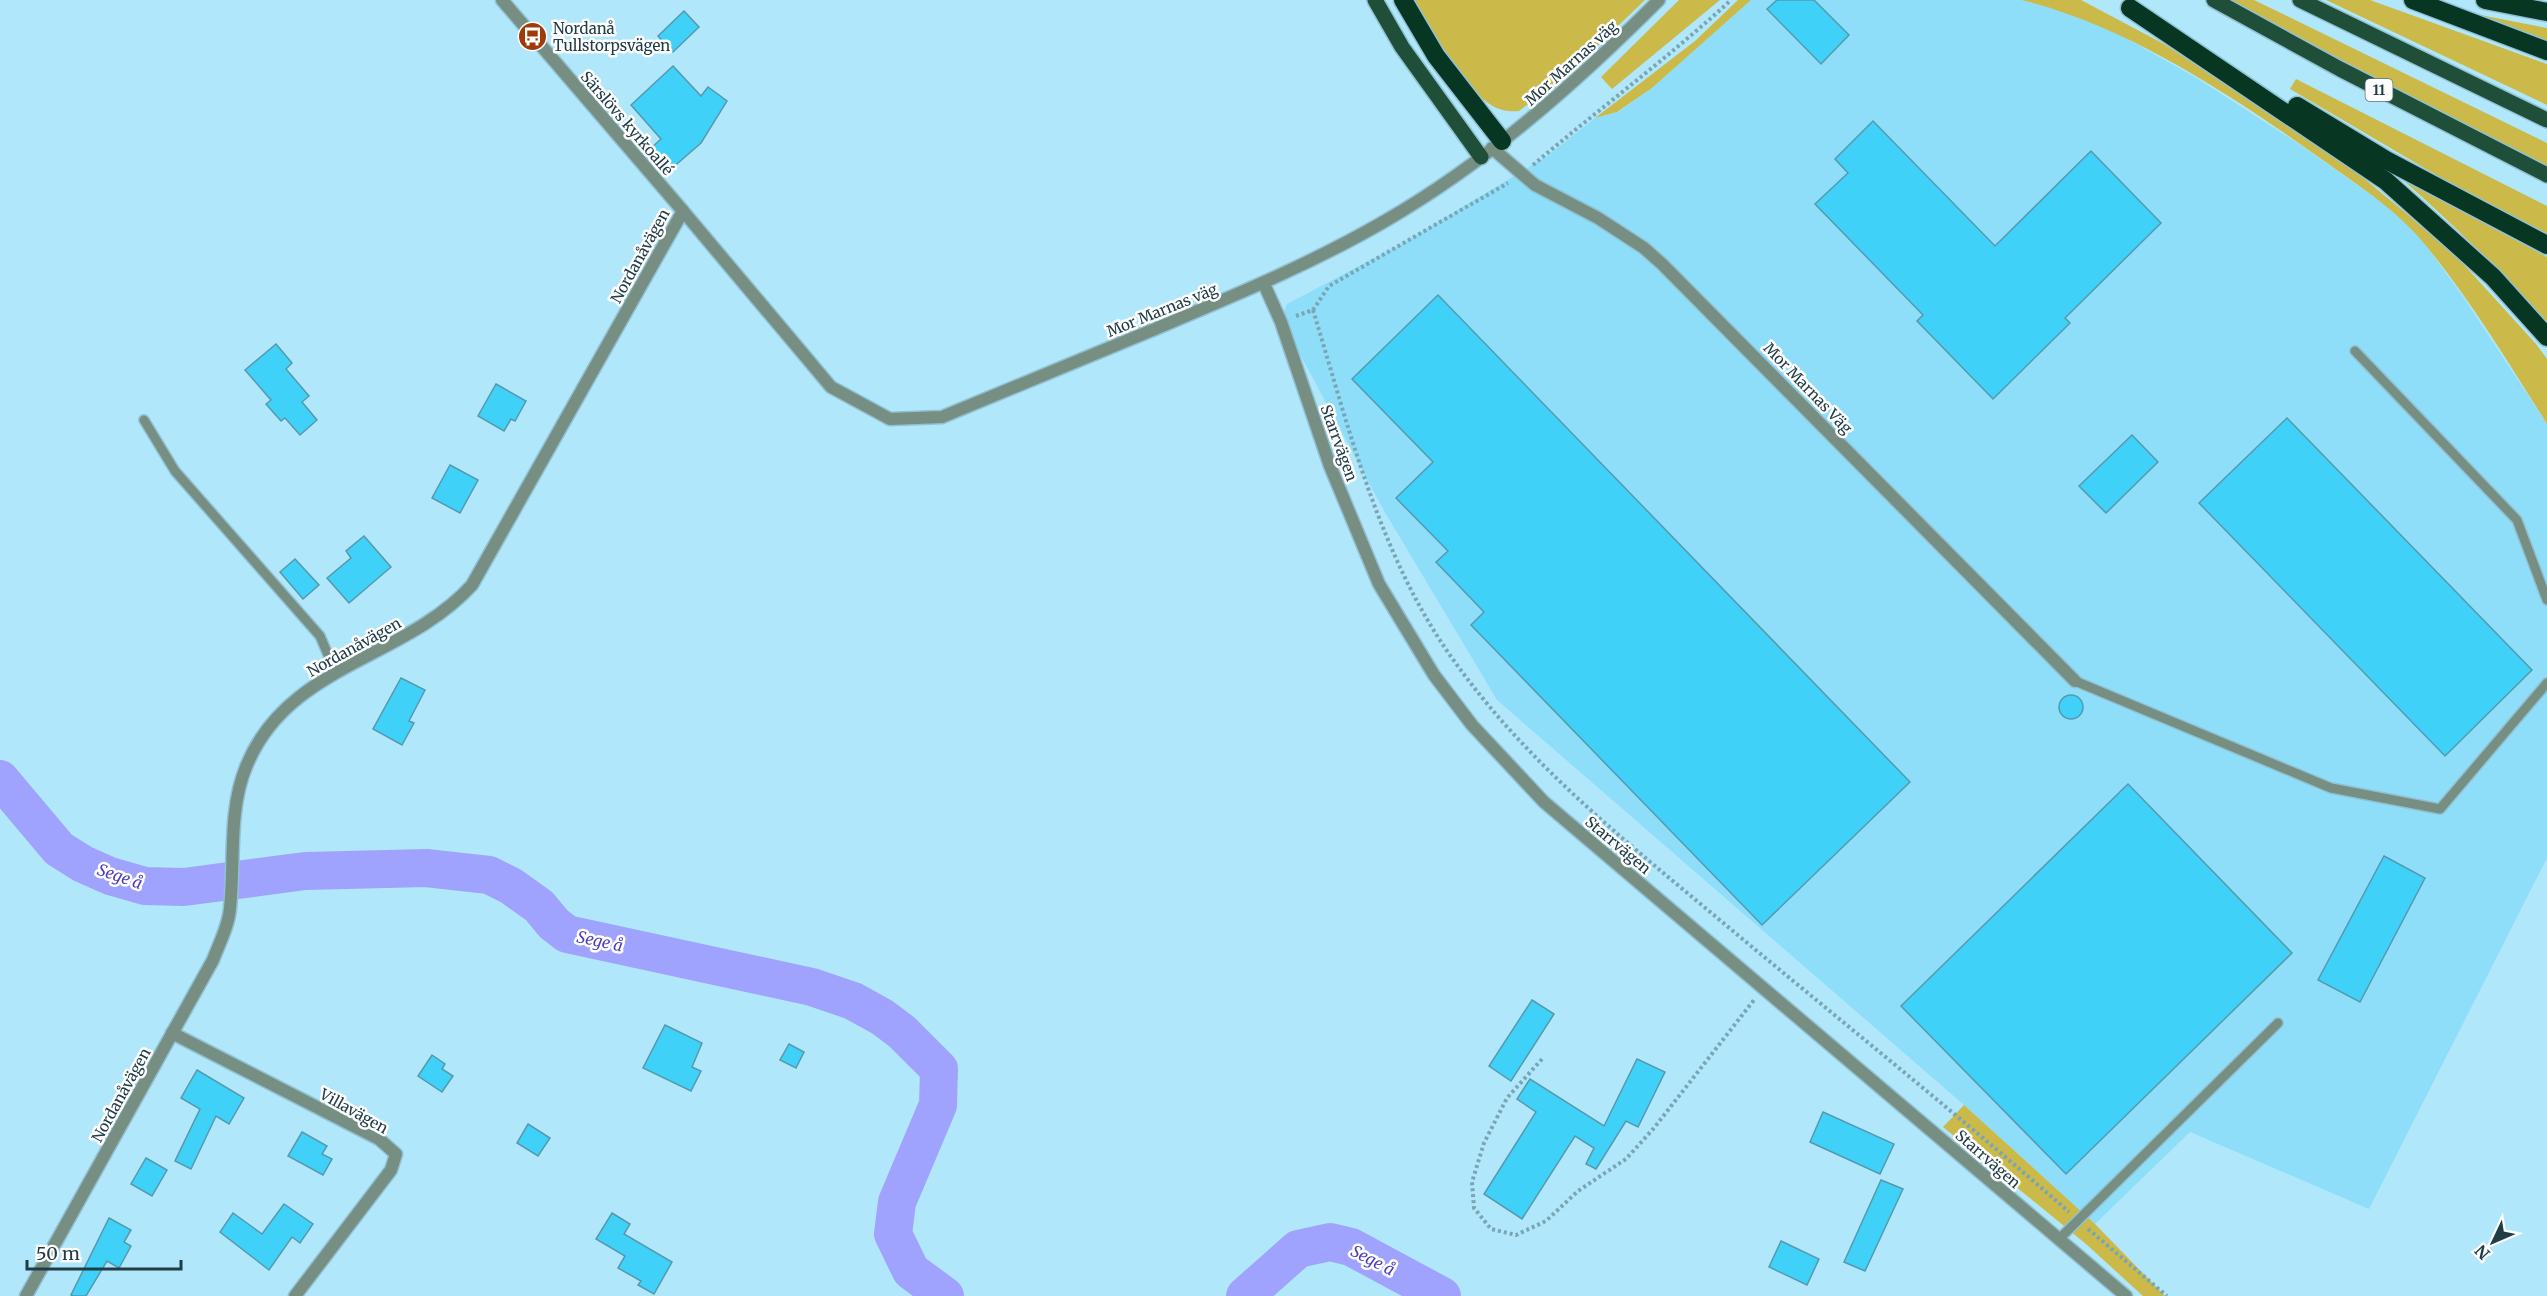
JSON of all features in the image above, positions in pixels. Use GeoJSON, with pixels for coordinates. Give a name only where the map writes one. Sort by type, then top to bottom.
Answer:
{"type":"FeatureCollection","features":[{"type":"Feature","properties":{"kind":"highway"},"geometry":{"type":"LineString","coordinates":[[1403,0],[1492,149]]}},
{"type":"Feature","properties":{"kind":"highway"},"geometry":{"type":"LineString","coordinates":[[2413,0],[2547,51]]}},
{"type":"Feature","properties":{"kind":"highway"},"geometry":{"type":"LineString","coordinates":[[2485,0],[2547,12]]}},
{"type":"Feature","properties":{"kind":"highway"},"geometry":{"type":"LineString","coordinates":[[2123,4],[2386,160],[2547,245]]}},
{"type":"Feature","properties":{"kind":"highway"},"geometry":{"type":"LineString","coordinates":[[2123,4],[2386,181],[2493,277],[2547,337]]}},
{"type":"Feature","properties":{"kind":"main road"},"geometry":{"type":"LineString","coordinates":[[1375,0],[1402,47],[1492,149]]}},
{"type":"Feature","properties":{"kind":"main road","name":"11"},"geometry":{"type":"LineString","coordinates":[[2214,0],[2340,69],[2547,175]]}},
{"type":"Feature","properties":{"kind":"main road"},"geometry":{"type":"LineString","coordinates":[[2300,0],[2547,120]]}},
{"type":"Feature","properties":{"kind":"street","name":"Särslövs kyrkoallé"},"geometry":{"type":"LineString","coordinates":[[501,0],[683,211]]}},
{"type":"Feature","properties":{"kind":"street","name":"Mor Marnas väg"},"geometry":{"type":"LineString","coordinates":[[683,211],[831,387],[890,419],[942,417],[1264,284],[1386,220],[1492,149],[1562,93],[1659,0]]}},
{"type":"Feature","properties":{"kind":"street","name":"Mor Marnas Väg"},"geometry":{"type":"LineString","coordinates":[[1492,149],[1521,175],[1558,199],[1624,234],[1662,264],[2075,681]]}},
{"type":"Feature","properties":{"kind":"street","name":"Nordanåvägen"},"geometry":{"type":"LineString","coordinates":[[26,1296],[213,960],[230,911],[236,802],[245,768],[262,734],[291,702],[335,671],[424,626],[457,602],[472,585],[683,211]]}},
{"type":"Feature","properties":{"kind":"street","name":"Starrvägen"},"geometry":{"type":"LineString","coordinates":[[1264,284],[1281,322],[1330,466],[1379,584],[1434,675],[1472,725],[1544,802],[2126,1296]]}},
{"type":"Feature","properties":{"kind":"street","name":"Villavägen"},"geometry":{"type":"LineString","coordinates":[[172,1033],[378,1139],[396,1154],[391,1170],[295,1296]]}},
{"type":"Feature","properties":{"kind":"lane"},"geometry":{"type":"LineString","coordinates":[[2355,351],[2517,520],[2547,600]]}},
{"type":"Feature","properties":{"kind":"lane"},"geometry":{"type":"LineString","coordinates":[[144,420],[175,471],[320,636],[335,671]]}},
{"type":"Feature","properties":{"kind":"lane"},"geometry":{"type":"LineString","coordinates":[[2075,681],[2331,788],[2440,808],[2547,682]]}},
{"type":"Feature","properties":{"kind":"lane"},"geometry":{"type":"LineString","coordinates":[[2059,1239],[2278,1023]]}},
{"type":"Feature","properties":{"kind":"path"},"geometry":{"type":"LineString","coordinates":[[1281,322],[1313,310],[1329,286],[1521,175],[1616,95],[1670,54],[1731,0]]}},
{"type":"Feature","properties":{"kind":"path"},"geometry":{"type":"LineString","coordinates":[[1313,310],[1362,472],[1400,569],[1450,656],[1502,724],[1560,785],[1823,1006],[1970,1125],[2167,1296]]}},
{"type":"Feature","properties":{"kind":"path"},"geometry":{"type":"LineString","coordinates":[[1542,1059],[1507,1098],[1484,1143],[1472,1182],[1474,1208],[1491,1229],[1516,1235],[1546,1221],[1578,1191],[1626,1159],[1654,1128],[1764,987]]}},
{"type":"Feature","properties":{"kind":"shaded area"},"geometry":{"type":"Polygon","coordinates":[[[1413,0],[1645,0],[1570,72],[1519,111],[1515,111],[1503,110],[1491,105],[1467,83],[1413,0]]]}},
{"type":"Feature","properties":{"kind":"shaded area"},"geometry":{"type":"Polygon","coordinates":[[[1679,0],[1720,0],[1612,89],[1601,77],[1679,0]]]}},
{"type":"Feature","properties":{"kind":"shaded area"},"geometry":{"type":"Polygon","coordinates":[[[1738,0],[1751,0],[1652,88],[1617,112],[1595,118],[1695,41],[1738,0]]]}},
{"type":"Feature","properties":{"kind":"shaded area"},"geometry":{"type":"Polygon","coordinates":[[[1751,0],[2021,0],[2054,8],[2106,27],[2195,77],[2302,146],[2394,211],[2422,240],[2464,298],[2547,424],[2547,858],[2369,1209],[2190,1132],[2095,1224],[1964,1105],[1497,700],[1383,509],[1281,319],[1287,304],[1403,243],[1547,156],[1595,118],[1618,112],[1652,88],[1751,0]]]}},
{"type":"Feature","properties":{"kind":"shaded area"},"geometry":{"type":"Polygon","coordinates":[[[2021,0],[2081,0],[2164,44],[2350,167],[2457,257],[2536,344],[2547,359],[2547,424],[2456,284],[2412,229],[2389,209],[2256,114],[2181,67],[2102,27],[2021,0]]]}},
{"type":"Feature","properties":{"kind":"shaded area"},"geometry":{"type":"Polygon","coordinates":[[[2224,0],[2254,0],[2547,143],[2547,166],[2224,0]]]}},
{"type":"Feature","properties":{"kind":"shaded area"},"geometry":{"type":"Polygon","coordinates":[[[2326,0],[2370,0],[2547,64],[2547,105],[2326,0]]]}},
{"type":"Feature","properties":{"kind":"shaded area"},"geometry":{"type":"Polygon","coordinates":[[[2460,11],[2547,28],[2547,43],[2460,11]]]}},
{"type":"Feature","properties":{"kind":"shaded area"},"geometry":{"type":"Polygon","coordinates":[[[2296,79],[2547,206],[2547,235],[2477,199],[2290,89],[2296,79]]]}},
{"type":"Feature","properties":{"kind":"shaded area"},"geometry":{"type":"Polygon","coordinates":[[[2403,180],[2547,257],[2547,324],[2477,249],[2403,180]]]}},
{"type":"Feature","properties":{"kind":"shaded area"},"geometry":{"type":"Polygon","coordinates":[[[1964,1105],[2095,1224],[2165,1296],[2143,1296],[2086,1244],[1943,1127],[1964,1105]]]}},
{"type":"Feature","properties":{"kind":"building"},"geometry":{"type":"Polygon","coordinates":[[[1777,0],[1814,0],[1849,35],[1821,64],[1767,9],[1777,0]]]}},
{"type":"Feature","properties":{"kind":"building"},"geometry":{"type":"Polygon","coordinates":[[[684,11],[699,27],[673,52],[658,36],[684,11]]]}},
{"type":"Feature","properties":{"kind":"building"},"geometry":{"type":"Polygon","coordinates":[[[673,66],[701,96],[708,87],[727,101],[701,143],[670,170],[651,148],[661,139],[631,105],[673,66]]]}},
{"type":"Feature","properties":{"kind":"building"},"geometry":{"type":"Polygon","coordinates":[[[1873,121],[1995,246],[2091,151],[2161,223],[2065,318],[2070,323],[1993,399],[1917,321],[1923,315],[1815,204],[1848,173],[1835,159],[1873,121]]]}},
{"type":"Feature","properties":{"kind":"building"},"geometry":{"type":"Polygon","coordinates":[[[1438,295],[1910,782],[1762,925],[1471,625],[1484,612],[1436,562],[1448,551],[1396,498],[1433,462],[1352,379],[1438,295]]]}},
{"type":"Feature","properties":{"kind":"building"},"geometry":{"type":"Polygon","coordinates":[[[276,344],[292,363],[286,369],[309,396],[302,402],[317,420],[300,435],[285,418],[281,421],[266,404],[271,400],[245,370],[276,344]]]}},
{"type":"Feature","properties":{"kind":"building"},"geometry":{"type":"Polygon","coordinates":[[[496,384],[526,401],[515,421],[511,419],[504,431],[478,416],[496,384]]]}},
{"type":"Feature","properties":{"kind":"building"},"geometry":{"type":"Polygon","coordinates":[[[2287,418],[2532,670],[2445,756],[2199,503],[2287,418]]]}},
{"type":"Feature","properties":{"kind":"building"},"geometry":{"type":"Polygon","coordinates":[[[2132,435],[2158,462],[2106,513],[2079,486],[2132,435]]]}},
{"type":"Feature","properties":{"kind":"building"},"geometry":{"type":"Polygon","coordinates":[[[450,465],[478,480],[460,513],[432,498],[450,465]]]}},
{"type":"Feature","properties":{"kind":"building"},"geometry":{"type":"Polygon","coordinates":[[[364,536],[391,567],[349,603],[327,578],[351,558],[346,551],[364,536]]]}},
{"type":"Feature","properties":{"kind":"building"},"geometry":{"type":"Polygon","coordinates":[[[295,559],[319,585],[303,599],[280,572],[295,559]]]}},
{"type":"Feature","properties":{"kind":"building"},"geometry":{"type":"Polygon","coordinates":[[[401,678],[425,690],[409,721],[414,723],[402,745],[373,729],[401,678]]]}},
{"type":"Feature","properties":{"kind":"building"},"geometry":{"type":"Polygon","coordinates":[[[2071,695],[2080,698],[2083,707],[2080,716],[2071,719],[2062,716],[2059,707],[2062,698],[2071,695]]]}},
{"type":"Feature","properties":{"kind":"building"},"geometry":{"type":"Polygon","coordinates":[[[2128,784],[2292,953],[2066,1174],[1901,1006],[2128,784]]]}},
{"type":"Feature","properties":{"kind":"building"},"geometry":{"type":"Polygon","coordinates":[[[2384,856],[2425,878],[2360,1002],[2318,980],[2384,856]]]}},
{"type":"Feature","properties":{"kind":"building"},"geometry":{"type":"Polygon","coordinates":[[[1532,1000],[1554,1014],[1511,1081],[1489,1066],[1532,1000]]]}},
{"type":"Feature","properties":{"kind":"building"},"geometry":{"type":"Polygon","coordinates":[[[665,1025],[702,1043],[692,1067],[701,1071],[691,1091],[643,1068],[665,1025]]]}},
{"type":"Feature","properties":{"kind":"building"},"geometry":{"type":"Polygon","coordinates":[[[789,1044],[804,1052],[796,1068],[780,1060],[789,1044]]]}},
{"type":"Feature","properties":{"kind":"building"},"geometry":{"type":"Polygon","coordinates":[[[432,1055],[445,1064],[442,1069],[453,1076],[442,1092],[418,1076],[432,1055]]]}},
{"type":"Feature","properties":{"kind":"building"},"geometry":{"type":"Polygon","coordinates":[[[1637,1059],[1665,1072],[1638,1127],[1626,1121],[1596,1169],[1586,1164],[1594,1148],[1575,1136],[1522,1219],[1484,1194],[1536,1112],[1517,1099],[1530,1079],[1604,1126],[1637,1059]]]}},
{"type":"Feature","properties":{"kind":"building"},"geometry":{"type":"Polygon","coordinates":[[[197,1070],[244,1098],[229,1124],[216,1116],[191,1169],[175,1161],[200,1109],[181,1098],[197,1070]]]}},
{"type":"Feature","properties":{"kind":"building"},"geometry":{"type":"Polygon","coordinates":[[[1823,1112],[1894,1144],[1880,1174],[1810,1142],[1823,1112]]]}},
{"type":"Feature","properties":{"kind":"building"},"geometry":{"type":"Polygon","coordinates":[[[528,1124],[550,1138],[538,1156],[517,1143],[528,1124]]]}},
{"type":"Feature","properties":{"kind":"building"},"geometry":{"type":"Polygon","coordinates":[[[302,1132],[327,1146],[322,1154],[332,1159],[323,1175],[288,1156],[302,1132]]]}},
{"type":"Feature","properties":{"kind":"building"},"geometry":{"type":"Polygon","coordinates":[[[146,1158],[167,1170],[152,1196],[131,1184],[146,1158]]]}},
{"type":"Feature","properties":{"kind":"building"},"geometry":{"type":"Polygon","coordinates":[[[1881,1180],[1903,1189],[1865,1271],[1844,1262],[1881,1180]]]}},
{"type":"Feature","properties":{"kind":"building"},"geometry":{"type":"Polygon","coordinates":[[[284,1204],[313,1224],[300,1243],[292,1237],[269,1270],[220,1232],[233,1213],[262,1234],[284,1204]]]}},
{"type":"Feature","properties":{"kind":"building"},"geometry":{"type":"Polygon","coordinates":[[[612,1213],[630,1224],[624,1234],[672,1262],[654,1294],[638,1285],[641,1281],[618,1268],[625,1256],[596,1239],[612,1213]]]}},
{"type":"Feature","properties":{"kind":"building"},"geometry":{"type":"Polygon","coordinates":[[[109,1218],[131,1230],[124,1242],[131,1246],[119,1268],[107,1261],[86,1296],[73,1296],[71,1295],[109,1218]]]}},
{"type":"Feature","properties":{"kind":"building"},"geometry":{"type":"Polygon","coordinates":[[[1781,1241],[1819,1259],[1807,1285],[1769,1267],[1781,1241]]]}},
{"type":"Feature","properties":{"kind":"waterway","name":"Sege å"},"geometry":{"type":"LineString","coordinates":[[0,779],[59,849],[83,864],[110,876],[145,886],[184,887],[305,871],[426,868],[489,875],[511,886],[539,906],[554,924],[567,934],[812,987],[853,1001],[882,1017],[902,1032],[939,1069],[938,1105],[897,1202],[893,1234],[911,1271],[945,1296]]}},
{"type":"Feature","properties":{"kind":"waterway","name":"Sege å"},"geometry":{"type":"LineString","coordinates":[[1245,1296],[1298,1249],[1330,1242],[1351,1247],[1442,1296]]}},
{"type":"Feature","properties":{"kind":"place","name":"Nordanå Tullstorpsvägen"},"geometry":{"type":"Point","coordinates":[532,37]}}]}
